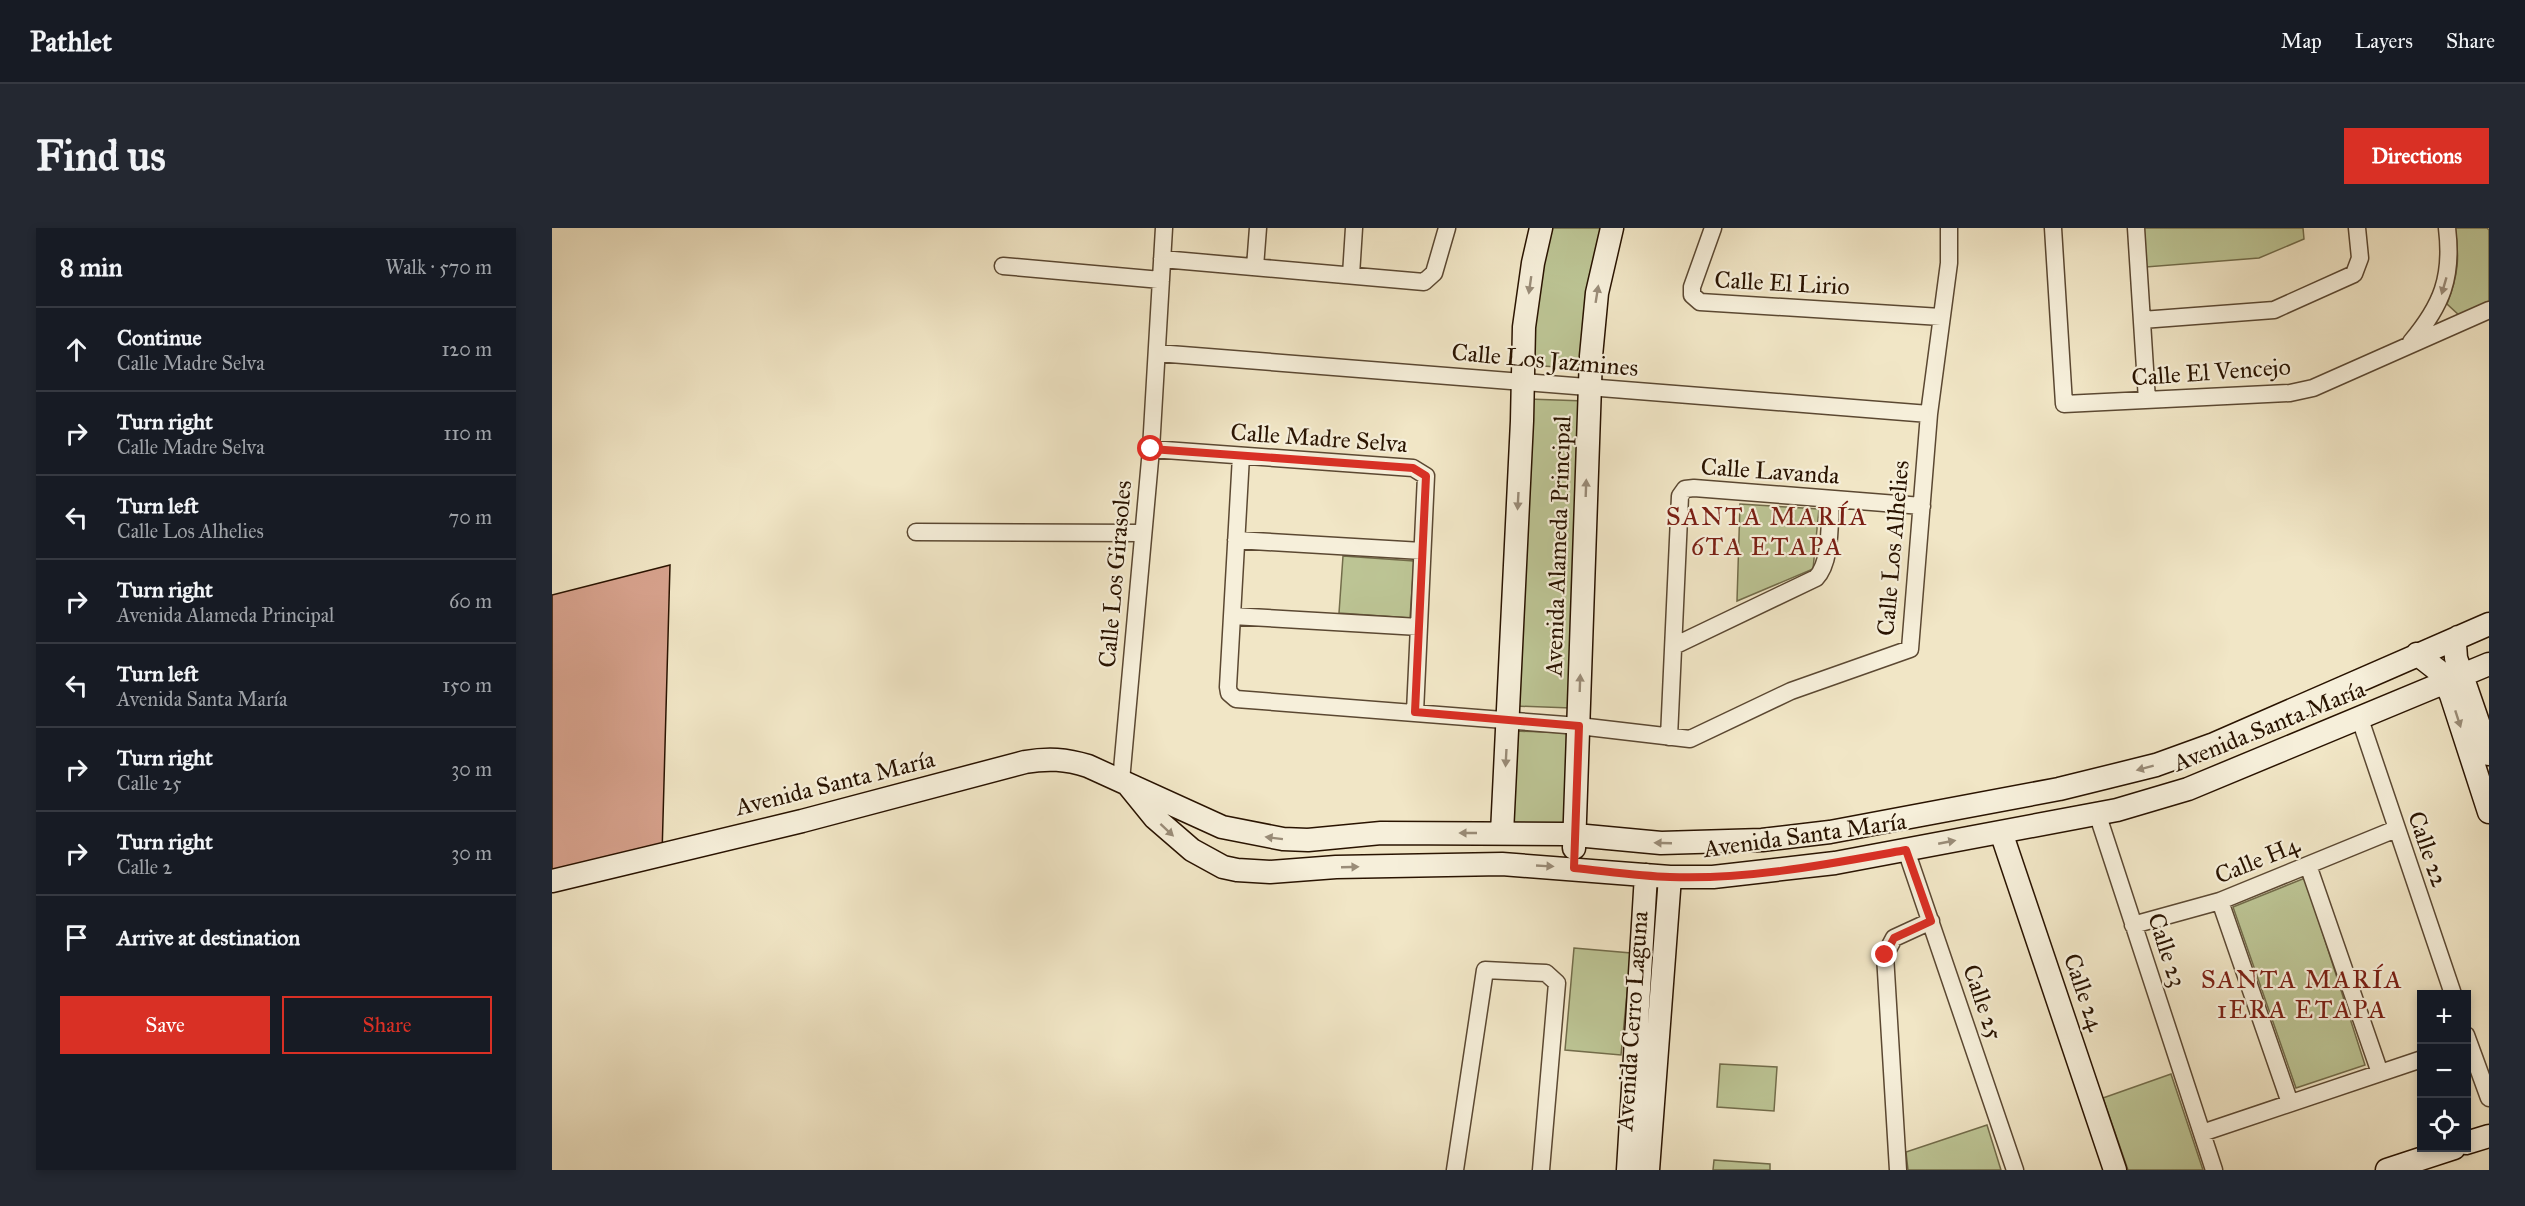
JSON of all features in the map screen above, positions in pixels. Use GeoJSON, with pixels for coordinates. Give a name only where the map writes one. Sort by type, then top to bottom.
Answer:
{"type":"FeatureCollection","features":[{"type":"Feature","properties":{"kind":"main road","name":"Avenida Alameda Principal"},"geometry":{"type":"LineString","coordinates":[[1502,833],[1524,327],[1533,263],[1541,228]]}},
{"type":"Feature","properties":{"kind":"main road","name":"Avenida Alameda Principal"},"geometry":{"type":"LineString","coordinates":[[1574,868],[1590,387],[1597,293],[1612,228]]}},
{"type":"Feature","properties":{"kind":"main road","name":"Avenida Santa María"},"geometry":{"type":"LineString","coordinates":[[552,881],[802,821],[1046,758],[1069,760],[1088,766],[1125,784],[1146,790],[1199,818],[1222,827],[1283,839],[1308,840],[1381,832],[1502,833],[1575,835],[1661,843],[1762,840],[1841,830],[2105,779],[2156,765],[2214,744],[2338,692],[2417,654],[2489,624]]}},
{"type":"Feature","properties":{"kind":"main road"},"geometry":{"type":"LineString","coordinates":[[2458,637],[2455,644],[2453,679],[2489,812]]}},
{"type":"Feature","properties":{"kind":"main road"},"geometry":{"type":"LineString","coordinates":[[2417,654],[2453,679],[2489,754]]}},
{"type":"Feature","properties":{"kind":"main road","name":"Avenida Santa María"},"geometry":{"type":"LineString","coordinates":[[1125,784],[1155,818],[1184,844],[1208,861],[1237,870],[1270,872],[1336,867],[1491,864],[1574,868],[1670,877],[1713,877],[1835,863],[1906,850],[2097,813],[2188,789],[2489,664]]}},
{"type":"Feature","properties":{"kind":"main road","name":"Calle 24"},"geometry":{"type":"LineString","coordinates":[[2001,832],[2115,1170]]}},
{"type":"Feature","properties":{"kind":"main road"},"geometry":{"type":"LineString","coordinates":[[1628,1170],[1646,875]]}},
{"type":"Feature","properties":{"kind":"main road","name":"Avenida Cerro Laguna"},"geometry":{"type":"LineString","coordinates":[[1648,1170],[1670,877]]}},
{"type":"Feature","properties":{"kind":"main road"},"geometry":{"type":"LineString","coordinates":[[2471,1141],[2489,1136]]}},
{"type":"Feature","properties":{"kind":"main road"},"geometry":{"type":"LineString","coordinates":[[2387,1170],[2442,1152]]}},
{"type":"Feature","properties":{"kind":"street","name":"Calle Los Girasoles"},"geometry":{"type":"LineString","coordinates":[[1125,784],[1151,449],[1164,228]]}},
{"type":"Feature","properties":{"kind":"street"},"geometry":{"type":"LineString","coordinates":[[1255,267],[1258,228]]}},
{"type":"Feature","properties":{"kind":"street"},"geometry":{"type":"LineString","coordinates":[[1351,275],[1354,228]]}},
{"type":"Feature","properties":{"kind":"street"},"geometry":{"type":"LineString","coordinates":[[1162,259],[1416,281],[1430,279],[1434,273],[1447,228]]}},
{"type":"Feature","properties":{"kind":"street","name":"Calle El Lirio"},"geometry":{"type":"LineString","coordinates":[[1713,228],[1692,287],[1692,296],[1700,302],[1941,317]]}},
{"type":"Feature","properties":{"kind":"street","name":"Calle Los Alhelies"},"geometry":{"type":"LineString","coordinates":[[1232,616],[1228,687],[1229,693],[1236,699],[1579,726],[1690,739],[1791,691],[1910,649],[1929,414],[1949,263],[1949,228]]}},
{"type":"Feature","properties":{"kind":"street","name":"Calle El Vencejo"},"geometry":{"type":"LineString","coordinates":[[2053,228],[2064,404],[2290,393],[2313,388],[2489,310]]}},
{"type":"Feature","properties":{"kind":"street"},"geometry":{"type":"LineString","coordinates":[[2136,228],[2147,400]]}},
{"type":"Feature","properties":{"kind":"street"},"geometry":{"type":"LineString","coordinates":[[2142,320],[2274,310],[2354,274],[2360,258],[2357,228]]}},
{"type":"Feature","properties":{"kind":"street"},"geometry":{"type":"LineString","coordinates":[[2409,345],[2429,321],[2446,281],[2450,260],[2447,228]]}},
{"type":"Feature","properties":{"kind":"street"},"geometry":{"type":"LineString","coordinates":[[1003,266],[1161,280]]}},
{"type":"Feature","properties":{"kind":"street","name":"Calle Los Jazmines"},"geometry":{"type":"LineString","coordinates":[[1157,353],[1929,414]]}},
{"type":"Feature","properties":{"kind":"street","name":"Calle Madre Selva"},"geometry":{"type":"LineString","coordinates":[[1151,449],[1419,470],[1426,476],[1415,712]]}},
{"type":"Feature","properties":{"kind":"street"},"geometry":{"type":"LineString","coordinates":[[1241,456],[1232,616],[1419,627]]}},
{"type":"Feature","properties":{"kind":"street","name":"Calle Lavanda"},"geometry":{"type":"LineString","coordinates":[[1669,737],[1680,496],[1685,489],[1922,506]]}},
{"type":"Feature","properties":{"kind":"street"},"geometry":{"type":"LineString","coordinates":[[1674,646],[1816,578],[1824,570],[1832,499]]}},
{"type":"Feature","properties":{"kind":"street"},"geometry":{"type":"LineString","coordinates":[[916,532],[1143,533]]}},
{"type":"Feature","properties":{"kind":"street"},"geometry":{"type":"LineString","coordinates":[[1236,540],[1422,551]]}},
{"type":"Feature","properties":{"kind":"street","name":"Calle 22"},"geometry":{"type":"LineString","coordinates":[[2360,719],[2452,990]]}},
{"type":"Feature","properties":{"kind":"street","name":"Calle 23"},"geometry":{"type":"LineString","coordinates":[[2097,813],[2214,1170]]}},
{"type":"Feature","properties":{"kind":"street","name":"Calle H4"},"geometry":{"type":"LineString","coordinates":[[2133,925],[2220,901],[2396,829]]}},
{"type":"Feature","properties":{"kind":"street","name":"Calle 25"},"geometry":{"type":"LineString","coordinates":[[1906,850],[2014,1170]]}},
{"type":"Feature","properties":{"kind":"street"},"geometry":{"type":"LineString","coordinates":[[2308,865],[2380,1073]]}},
{"type":"Feature","properties":{"kind":"street"},"geometry":{"type":"LineString","coordinates":[[2220,901],[2290,1104]]}},
{"type":"Feature","properties":{"kind":"street"},"geometry":{"type":"LineString","coordinates":[[1898,1170],[1885,955],[1894,938],[1931,921]]}},
{"type":"Feature","properties":{"kind":"street"},"geometry":{"type":"LineString","coordinates":[[1455,1170],[1485,970],[1546,973],[1557,982],[1540,1170]]}},
{"type":"Feature","properties":{"kind":"street"},"geometry":{"type":"LineString","coordinates":[[2468,1044],[2489,1098]]}},
{"type":"Feature","properties":{"kind":"street"},"geometry":{"type":"LineString","coordinates":[[2202,1133],[2417,1060]]}},
{"type":"Feature","properties":{"kind":"green space"},"geometry":{"type":"Polygon","coordinates":[[[1550,228],[1604,228],[1583,369],[1530,365],[1532,325],[1550,228]]]}},
{"type":"Feature","properties":{"kind":"green space"},"geometry":{"type":"Polygon","coordinates":[[[2144,228],[2303,228],[2304,239],[2259,258],[2146,267],[2144,228]]]}},
{"type":"Feature","properties":{"kind":"green space"},"geometry":{"type":"Polygon","coordinates":[[[2455,228],[2487,228],[2489,230],[2489,301],[2459,315],[2447,304],[2457,266],[2455,228]]]}},
{"type":"Feature","properties":{"kind":"green space"},"geometry":{"type":"Polygon","coordinates":[[[1528,399],[1585,401],[1571,708],[1515,706],[1528,399]]]}},
{"type":"Feature","properties":{"kind":"green space"},"geometry":{"type":"Polygon","coordinates":[[[1740,504],[1819,509],[1813,569],[1737,601],[1740,504]]]}},
{"type":"Feature","properties":{"kind":"green space"},"geometry":{"type":"Polygon","coordinates":[[[1343,556],[1414,561],[1410,618],[1339,613],[1343,556]]]}},
{"type":"Feature","properties":{"kind":"green space"},"geometry":{"type":"Polygon","coordinates":[[[1515,731],[1572,733],[1567,828],[1510,826],[1515,731]]]}},
{"type":"Feature","properties":{"kind":"green space"},"geometry":{"type":"Polygon","coordinates":[[[2305,878],[2365,1065],[2296,1088],[2233,907],[2305,878]]]}},
{"type":"Feature","properties":{"kind":"green space"},"geometry":{"type":"Polygon","coordinates":[[[1574,948],[1631,953],[1621,1055],[1565,1050],[1574,948]]]}},
{"type":"Feature","properties":{"kind":"green space"},"geometry":{"type":"Polygon","coordinates":[[[1720,1064],[1777,1067],[1774,1111],[1717,1107],[1720,1064]]]}},
{"type":"Feature","properties":{"kind":"green space"},"geometry":{"type":"Polygon","coordinates":[[[2171,1074],[2203,1170],[2128,1170],[2103,1098],[2171,1074]]]}},
{"type":"Feature","properties":{"kind":"green space"},"geometry":{"type":"Polygon","coordinates":[[[1987,1125],[2001,1170],[1908,1170],[1906,1152],[1987,1125]]]}},
{"type":"Feature","properties":{"kind":"green space"},"geometry":{"type":"Polygon","coordinates":[[[1714,1160],[1770,1164],[1770,1170],[1713,1170],[1714,1160]]]}},
{"type":"Feature","properties":{"kind":"building"},"geometry":{"type":"Polygon","coordinates":[[[670,565],[662,855],[552,881],[552,595],[670,565]]]}},
{"type":"Feature","properties":{"kind":"district","name":"SANTA MARÍA 6TA ETAPA"},"geometry":{"type":"Point","coordinates":[1767,531]}},
{"type":"Feature","properties":{"kind":"district","name":"SANTA MARÍA 1ERA ETAPA"},"geometry":{"type":"Point","coordinates":[2302,994]}},
{"type":"Feature","properties":{"kind":"route"},"geometry":{"type":"LineString","coordinates":[[1151,449],[1419,470],[1426,476],[1415,712],[1579,726],[1574,868],[1670,877],[1713,877],[1835,863],[1906,850],[1931,921],[1894,938],[1885,955]]}}]}
